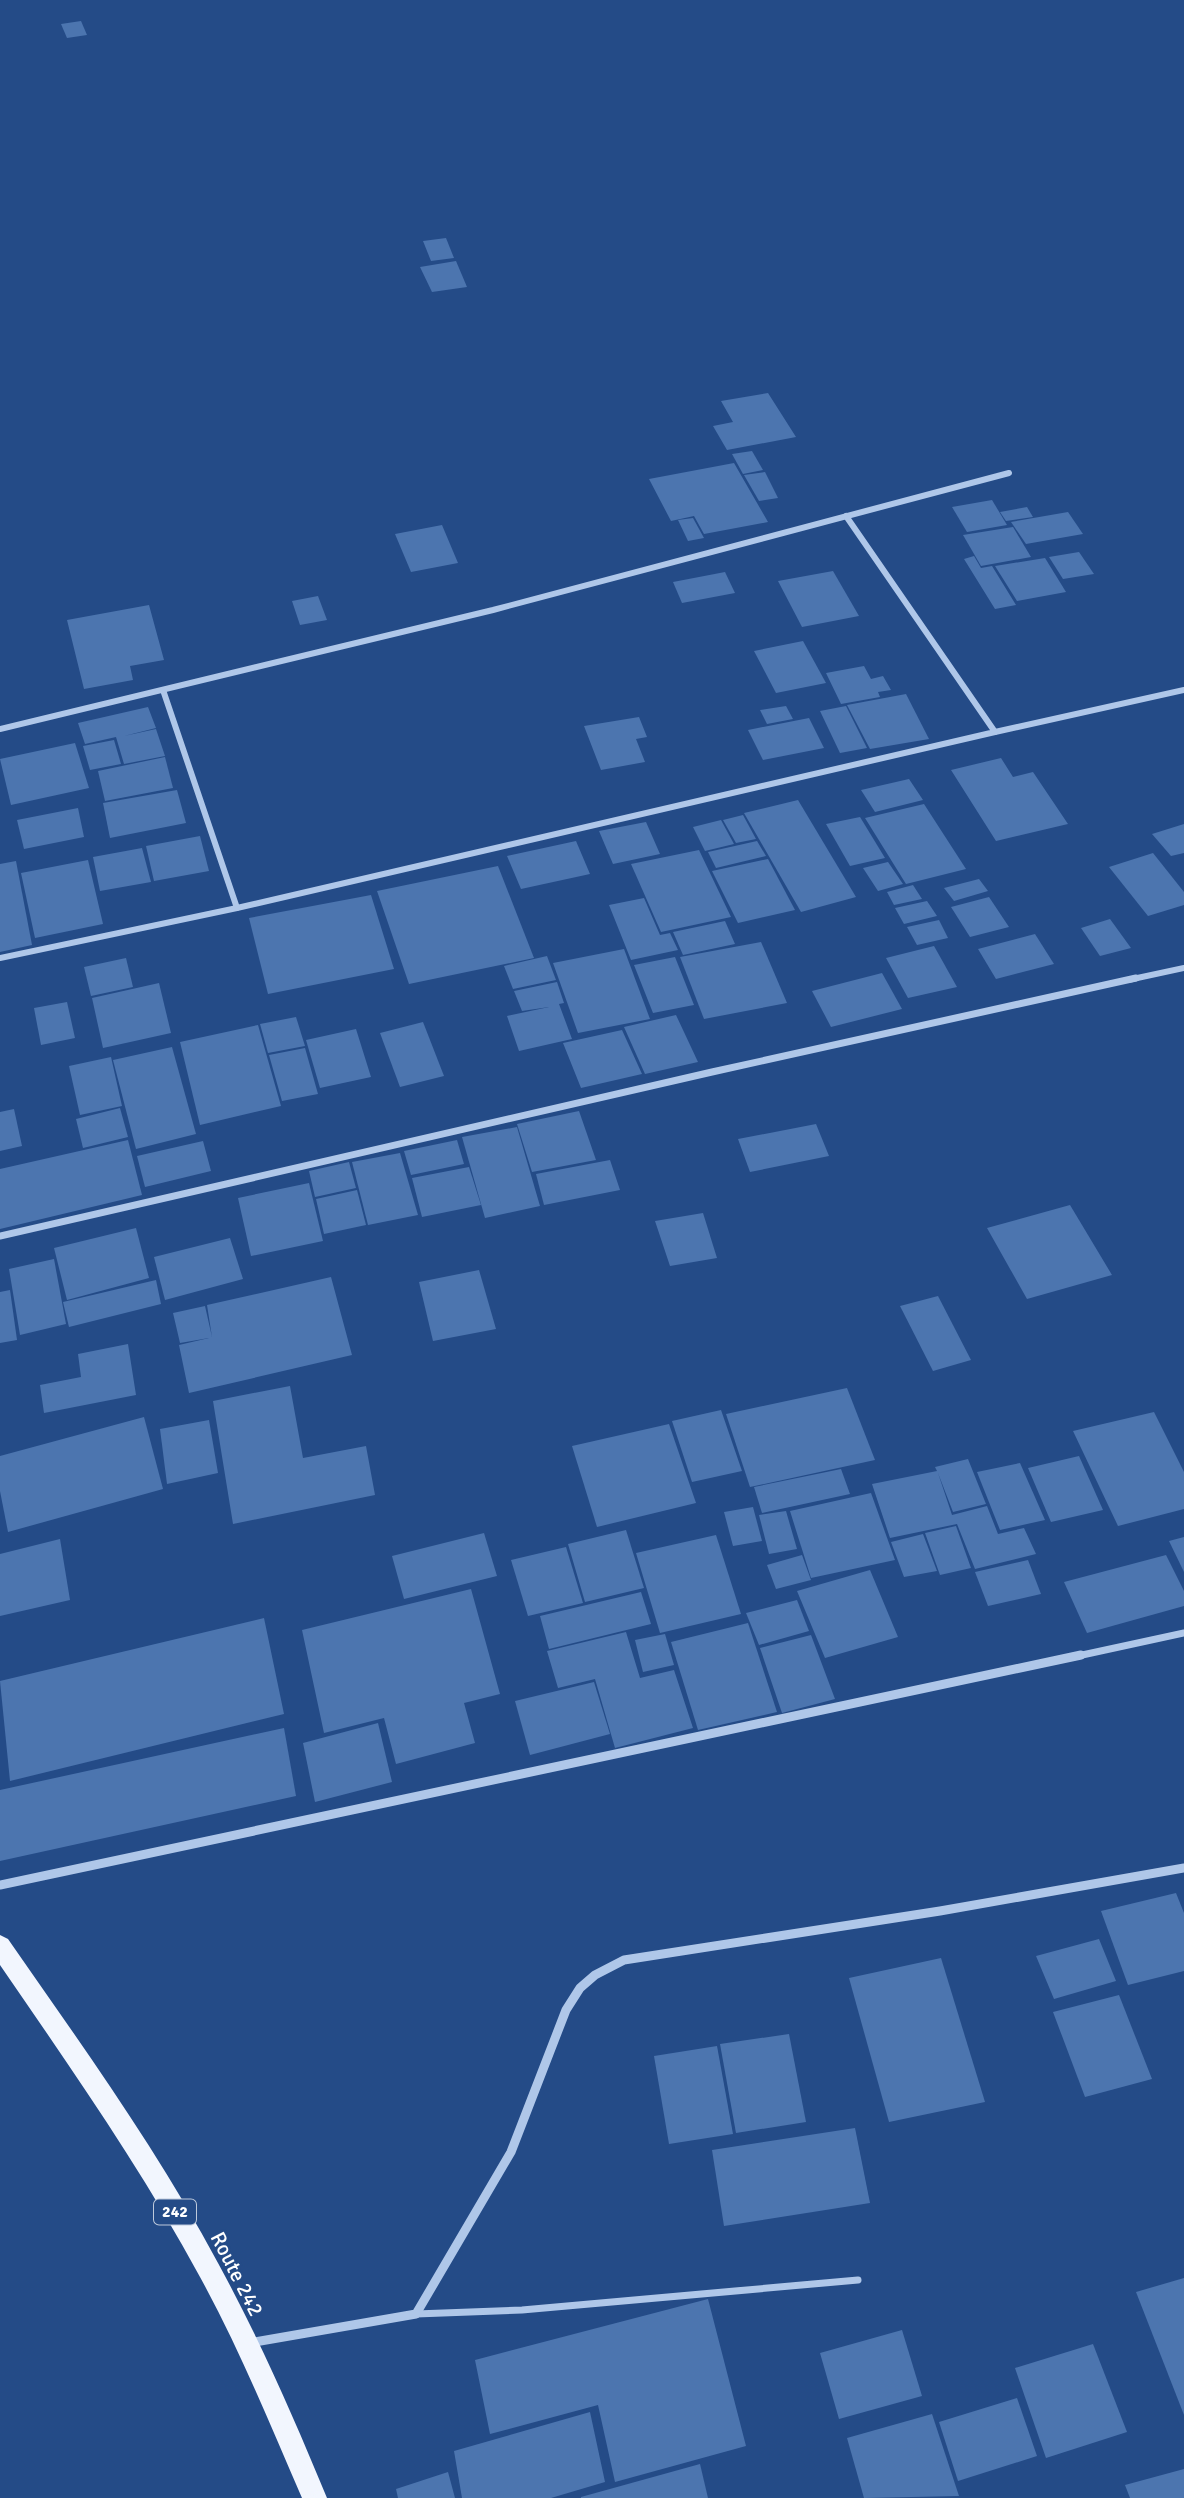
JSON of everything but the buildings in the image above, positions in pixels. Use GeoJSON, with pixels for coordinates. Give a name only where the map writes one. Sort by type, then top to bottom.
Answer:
{"type":"FeatureCollection","features":[{"type":"Feature","properties":{"kind":"main road","name":"Route 242"},"geometry":{"type":"LineString","coordinates":[[0,1946],[113,2113],[193,2241],[245,2344],[315,2498]]}},
{"type":"Feature","properties":{"kind":"street"},"geometry":{"type":"LineString","coordinates":[[0,729],[493,610],[724,551],[1009,473]]}},
{"type":"Feature","properties":{"kind":"street"},"geometry":{"type":"LineString","coordinates":[[846,516],[995,732]]}},
{"type":"Feature","properties":{"kind":"street"},"geometry":{"type":"LineString","coordinates":[[163,690],[237,908]]}},
{"type":"Feature","properties":{"kind":"street"},"geometry":{"type":"LineString","coordinates":[[0,958],[237,908],[1184,690]]}},
{"type":"Feature","properties":{"kind":"street"},"geometry":{"type":"LineString","coordinates":[[0,1236],[672,1081],[1184,968]]}},
{"type":"Feature","properties":{"kind":"street"},"geometry":{"type":"LineString","coordinates":[[0,1885],[1184,1633]]}},
{"type":"Feature","properties":{"kind":"street"},"geometry":{"type":"LineString","coordinates":[[245,2344],[416,2314],[511,2151],[566,2010],[580,1988],[607,1967],[649,1954],[940,1911],[1184,1868]]}},
{"type":"Feature","properties":{"kind":"lane"},"geometry":{"type":"LineString","coordinates":[[416,2314],[522,2310],[858,2280]]}}]}
